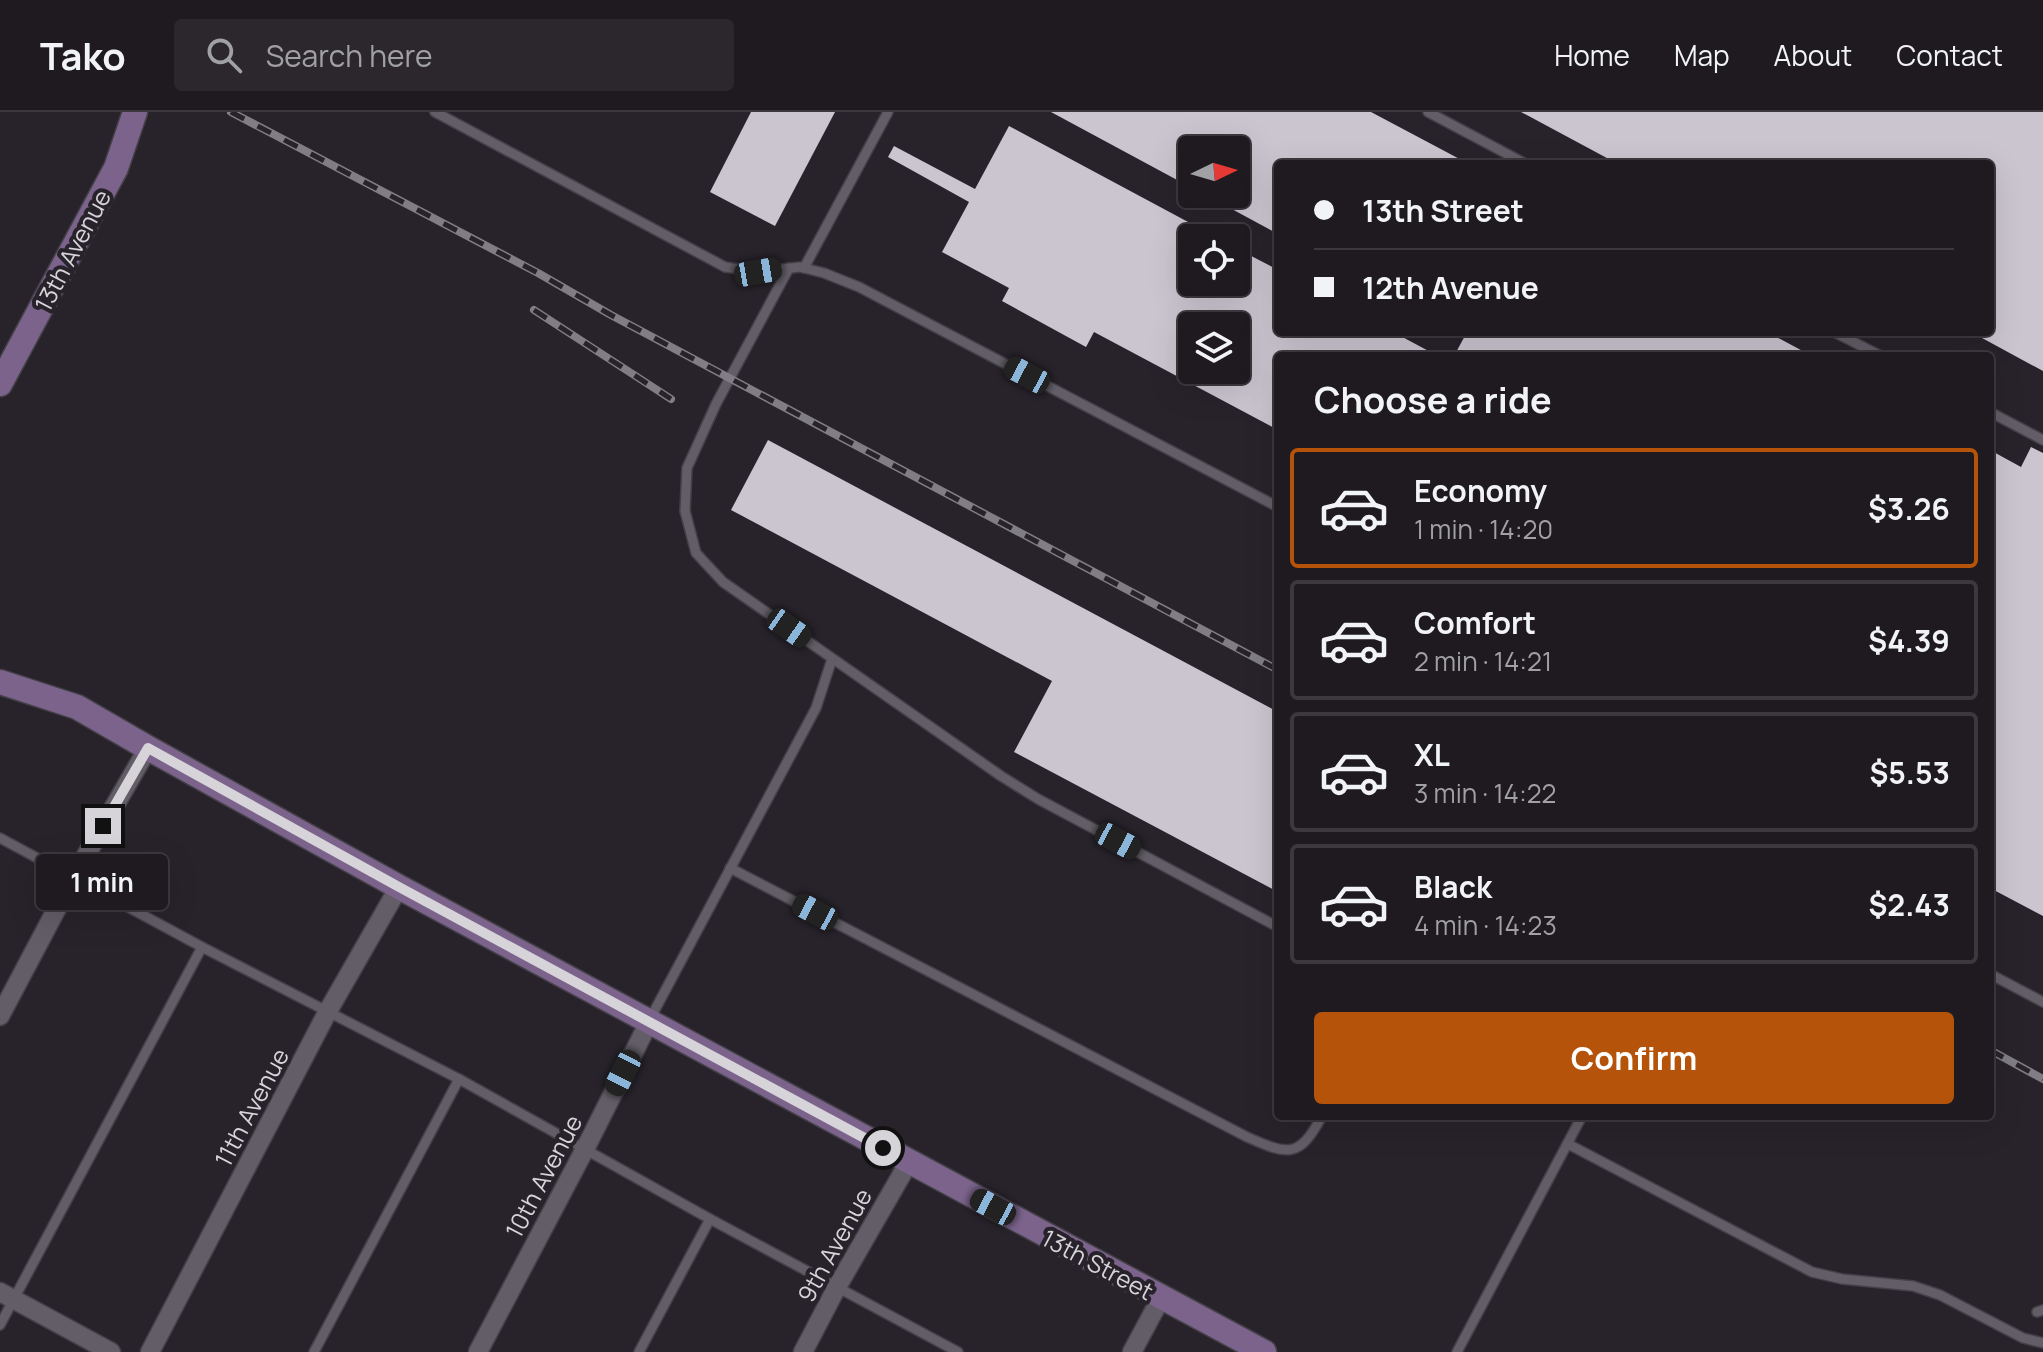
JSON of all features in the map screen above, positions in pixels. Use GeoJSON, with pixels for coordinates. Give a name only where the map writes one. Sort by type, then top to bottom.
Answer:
{"type":"FeatureCollection","features":[{"type":"Feature","properties":{"kind":"street","name":"13th Avenue"},"geometry":{"type":"LineString","coordinates":[[0,384],[116,168],[135,112]]}},
{"type":"Feature","properties":{"kind":"street","name":"13th Street"},"geometry":{"type":"LineString","coordinates":[[0,682],[77,707],[399,887],[1264,1352]]}},
{"type":"Feature","properties":{"kind":"street"},"geometry":{"type":"LineString","coordinates":[[0,1016],[73,878],[148,748]]}},
{"type":"Feature","properties":{"kind":"street","name":"11th Avenue"},"geometry":{"type":"LineString","coordinates":[[150,1352],[328,1011],[399,887]]}},
{"type":"Feature","properties":{"kind":"street","name":"10th Avenue"},"geometry":{"type":"LineString","coordinates":[[478,1352],[649,1022]]}},
{"type":"Feature","properties":{"kind":"street","name":"9th Avenue"},"geometry":{"type":"LineString","coordinates":[[803,1352],[909,1162]]}},
{"type":"Feature","properties":{"kind":"street"},"geometry":{"type":"LineString","coordinates":[[7,1296],[111,1352]]}},
{"type":"Feature","properties":{"kind":"street"},"geometry":{"type":"LineString","coordinates":[[1132,1352],[1161,1298]]}},
{"type":"Feature","properties":{"kind":"lane"},"geometry":{"type":"LineString","coordinates":[[435,112],[725,267],[758,272],[804,268],[859,287],[1274,505]]}},
{"type":"Feature","properties":{"kind":"lane"},"geometry":{"type":"LineString","coordinates":[[804,268],[888,112]]}},
{"type":"Feature","properties":{"kind":"lane"},"geometry":{"type":"LineString","coordinates":[[1428,112],[1518,160]]}},
{"type":"Feature","properties":{"kind":"lane"},"geometry":{"type":"LineString","coordinates":[[789,268],[716,404],[687,468],[685,511],[696,553],[723,582],[988,767],[1038,799],[1274,925]]}},
{"type":"Feature","properties":{"kind":"lane"},"geometry":{"type":"LineString","coordinates":[[1842,336],[1873,352]]}},
{"type":"Feature","properties":{"kind":"lane"},"geometry":{"type":"LineString","coordinates":[[1994,414],[2043,440]]}},
{"type":"Feature","properties":{"kind":"lane"},"geometry":{"type":"LineString","coordinates":[[649,1022],[816,708],[832,659]]}},
{"type":"Feature","properties":{"kind":"lane"},"geometry":{"type":"LineString","coordinates":[[0,838],[202,947],[459,1079],[958,1352]]}},
{"type":"Feature","properties":{"kind":"lane"},"geometry":{"type":"LineString","coordinates":[[730,868],[1270,1147],[1293,1150],[1306,1143],[1320,1120]]}},
{"type":"Feature","properties":{"kind":"lane"},"geometry":{"type":"LineString","coordinates":[[0,1325],[7,1296],[202,947]]}},
{"type":"Feature","properties":{"kind":"lane"},"geometry":{"type":"LineString","coordinates":[[1994,976],[2043,1002]]}},
{"type":"Feature","properties":{"kind":"lane"},"geometry":{"type":"LineString","coordinates":[[314,1352],[459,1079]]}},
{"type":"Feature","properties":{"kind":"lane"},"geometry":{"type":"LineString","coordinates":[[1457,1352],[1580,1120]]}},
{"type":"Feature","properties":{"kind":"lane"},"geometry":{"type":"LineString","coordinates":[[1568,1144],[1812,1272],[1842,1279],[1913,1286],[1940,1295],[2023,1338],[2043,1343]]}},
{"type":"Feature","properties":{"kind":"lane"},"geometry":{"type":"LineString","coordinates":[[639,1352],[710,1219]]}},
{"type":"Feature","properties":{"kind":"building"},"geometry":{"type":"Polygon","coordinates":[[[751,112],[835,112],[775,226],[710,192],[751,112]]]}},
{"type":"Feature","properties":{"kind":"building"},"geometry":{"type":"Polygon","coordinates":[[[1051,112],[1371,112],[1461,160],[1274,160],[1274,232],[1230,208],[1250,208],[1250,136],[1178,136],[1178,180],[1051,112]]]}},
{"type":"Feature","properties":{"kind":"building"},"geometry":{"type":"Polygon","coordinates":[[[1521,112],[2043,112],[2043,371],[1978,336],[1994,336],[1994,160],[1611,160],[1521,112]]]}},
{"type":"Feature","properties":{"kind":"building"},"geometry":{"type":"Polygon","coordinates":[[[1009,126],[1192,224],[1178,224],[1178,296],[1250,296],[1250,255],[1274,268],[1274,336],[1400,336],[1430,352],[1274,352],[1274,428],[1192,384],[1250,384],[1250,312],[1178,312],[1178,377],[1094,332],[1086,347],[1002,301],[1009,288],[942,252],[969,202],[888,157],[894,146],[975,189],[1009,126]]]}},
{"type":"Feature","properties":{"kind":"building"},"geometry":{"type":"Polygon","coordinates":[[[1465,336],[1774,336],[1804,352],[1456,352],[1465,336]]]}},
{"type":"Feature","properties":{"kind":"building"},"geometry":{"type":"Polygon","coordinates":[[[768,440],[1274,710],[1274,890],[1014,752],[1052,681],[731,510],[768,440]]]}},
{"type":"Feature","properties":{"kind":"building"},"geometry":{"type":"Polygon","coordinates":[[[2031,447],[2043,453],[2043,916],[1994,890],[1994,452],[2021,467],[2031,447]]]}},
{"type":"Feature","properties":{"kind":"railway"},"geometry":{"type":"LineString","coordinates":[[231,112],[1274,668]]}},
{"type":"Feature","properties":{"kind":"railway"},"geometry":{"type":"LineString","coordinates":[[534,310],[671,399]]}},
{"type":"Feature","properties":{"kind":"railway"},"geometry":{"type":"LineString","coordinates":[[1994,1052],[2043,1079]]}},
{"type":"Feature","properties":{"kind":"route"},"geometry":{"type":"LineString","coordinates":[[103,826],[148,748],[883,1148]]}}]}
